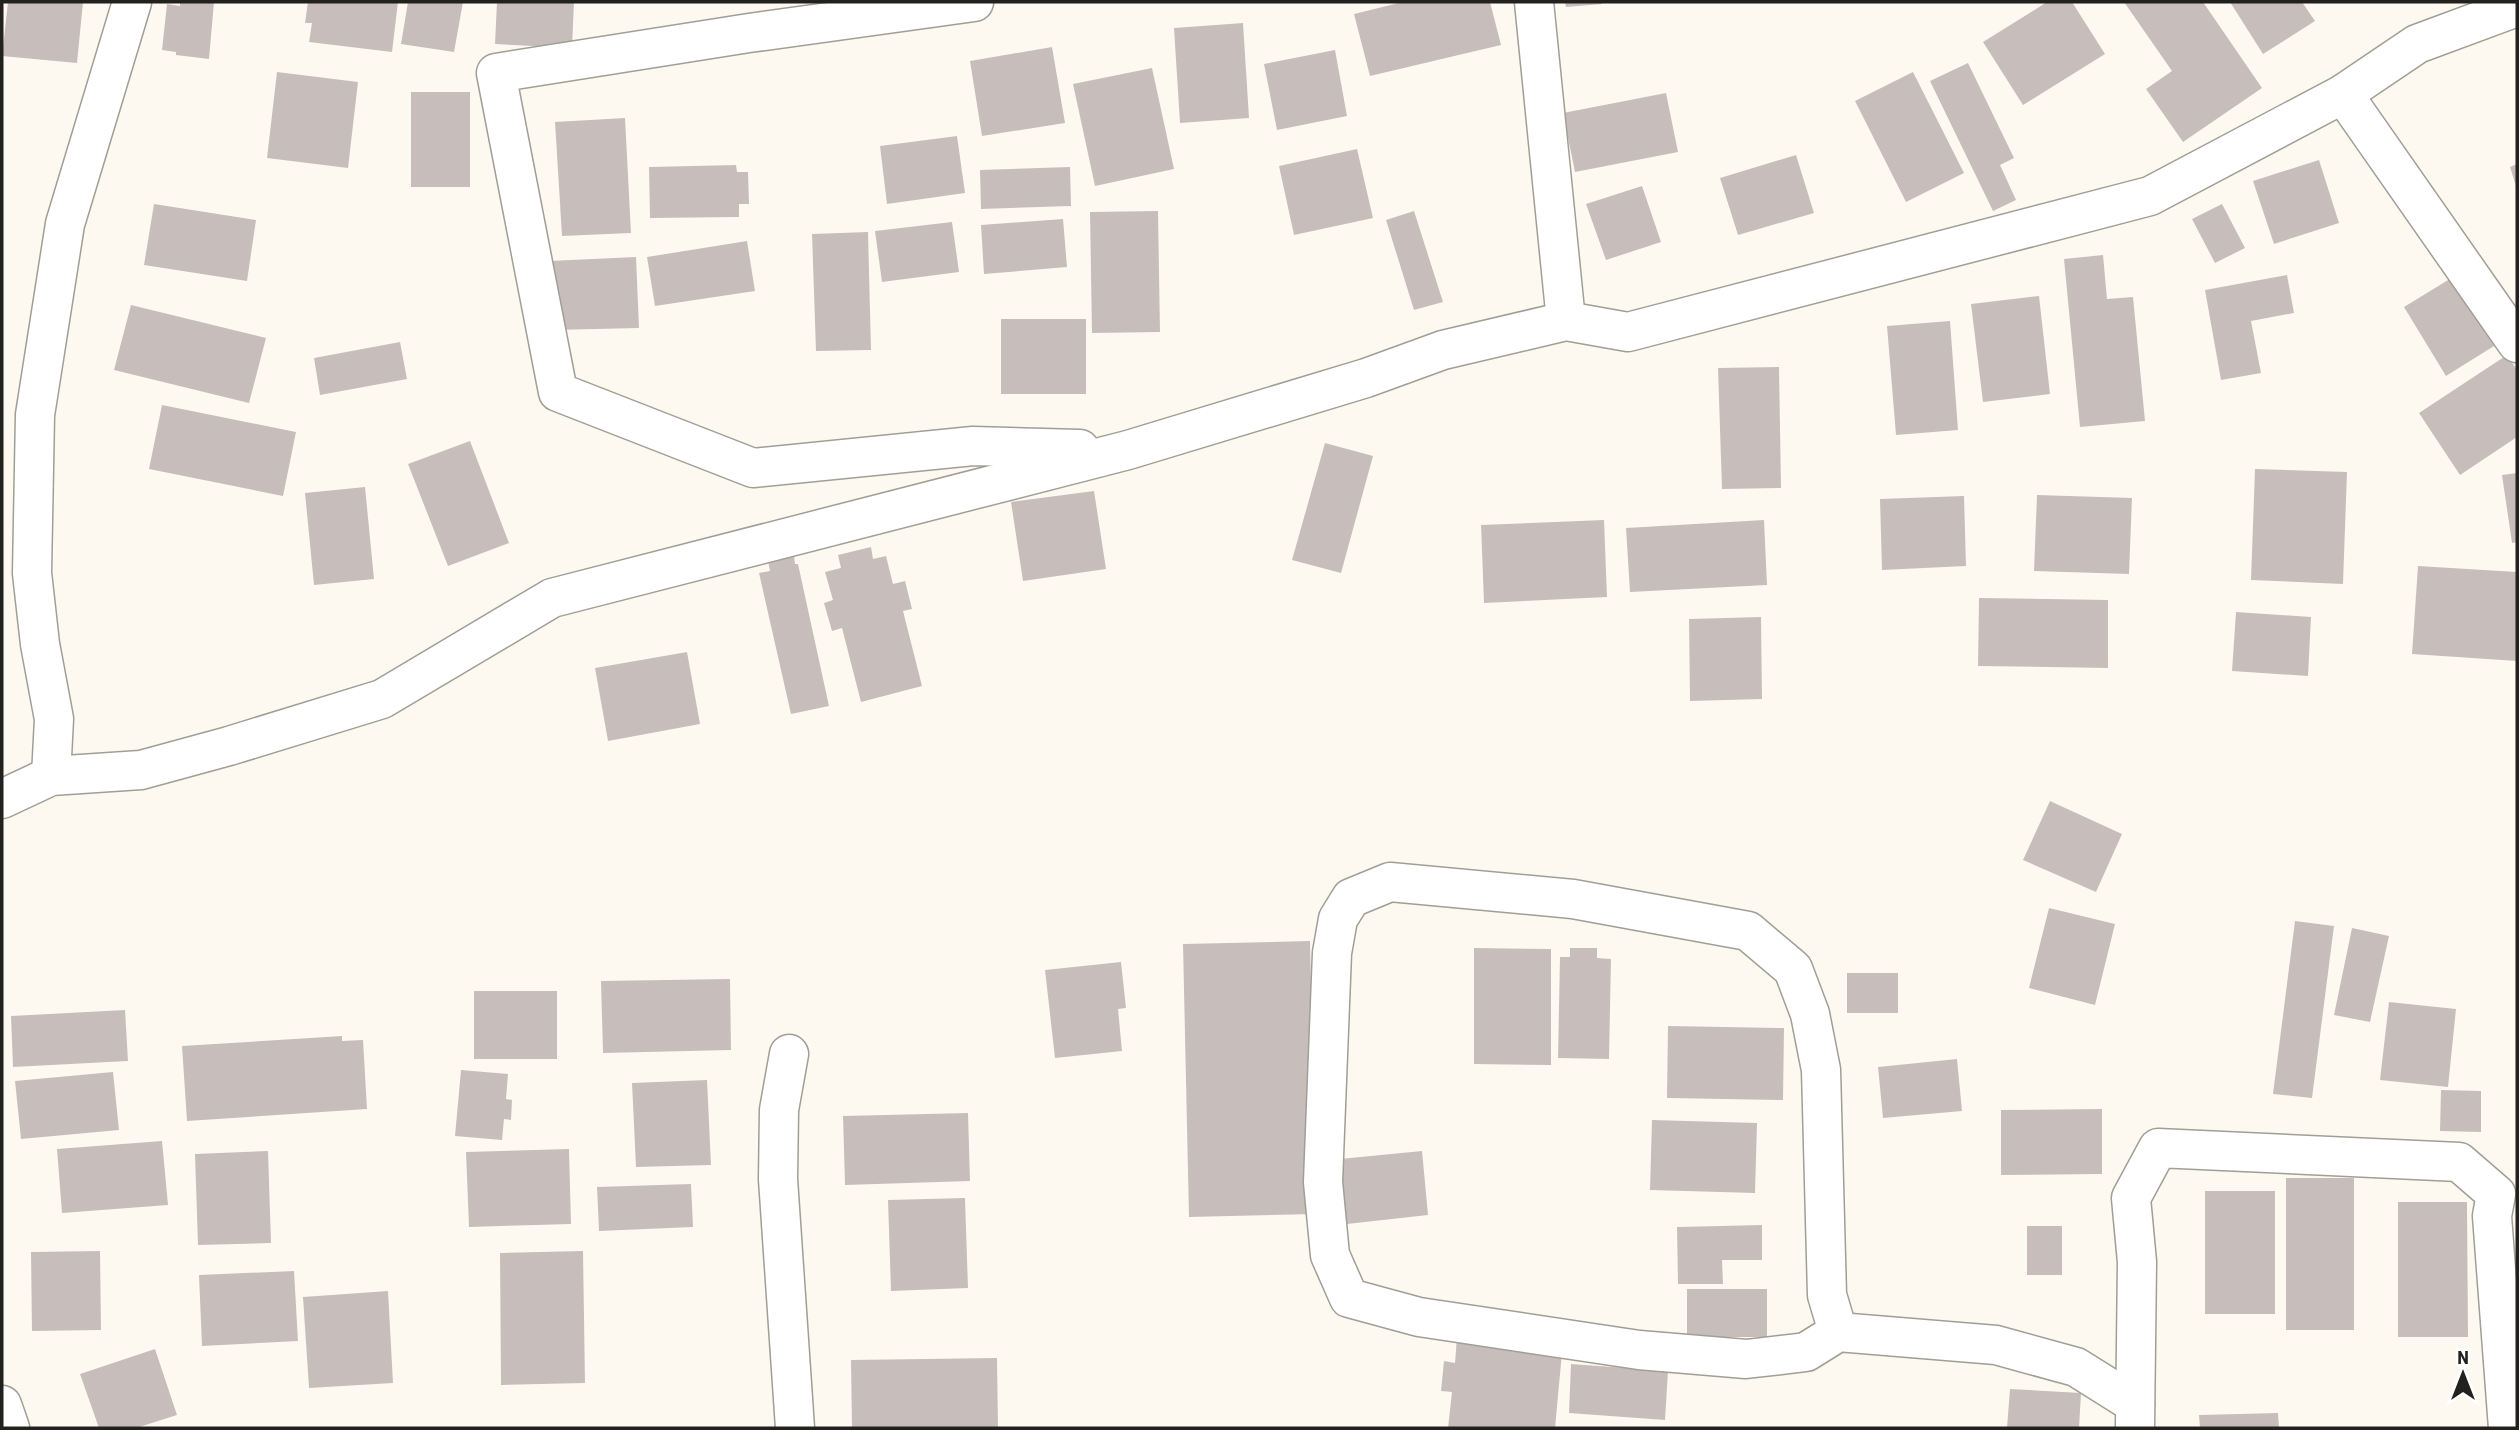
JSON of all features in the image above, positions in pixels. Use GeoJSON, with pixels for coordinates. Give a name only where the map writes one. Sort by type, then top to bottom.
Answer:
{"type":"FeatureCollection","features":[{"type":"Feature","properties":{"kind":"street"},"geometry":{"type":"LineString","coordinates":[[51,776],[54,719],[40,644],[32,573],[35,415],[65,225],[132,2]]}},
{"type":"Feature","properties":{"kind":"street"},"geometry":{"type":"LineString","coordinates":[[974,2],[749,33],[496,73],[558,392],[752,468],[973,446],[1128,450]]}},
{"type":"Feature","properties":{"kind":"street"},"geometry":{"type":"LineString","coordinates":[[1534,2],[1566,321]]}},
{"type":"Feature","properties":{"kind":"street"},"geometry":{"type":"LineString","coordinates":[[2,799],[51,776],[141,769],[229,746],[382,699],[552,598],[1128,450],[1366,378],[1443,350],[1566,321],[1628,332],[2150,196],[2343,94],[2417,44],[2517,7]]}},
{"type":"Feature","properties":{"kind":"street"},"geometry":{"type":"LineString","coordinates":[[2343,94],[2517,343]]}},
{"type":"Feature","properties":{"kind":"street"},"geometry":{"type":"LineString","coordinates":[[1838,1332],[1827,1295],[1821,1070],[1810,1014],[1793,969],[1748,931],[1573,899],[1390,882],[1352,898],[1338,919],[1332,953],[1323,1182],[1329,1255],[1349,1298],[1419,1317],[1639,1350],[1746,1359],[1806,1352],[1838,1332],[1996,1345],[2076,1367],[2135,1416]]}},
{"type":"Feature","properties":{"kind":"street"},"geometry":{"type":"LineString","coordinates":[[789,1054],[779,1110],[778,1179],[795,1428]]}},
{"type":"Feature","properties":{"kind":"street"},"geometry":{"type":"LineString","coordinates":[[2135,1416],[2137,1262],[2131,1198],[2158,1148],[2459,1162],[2496,1194],[2505,1214],[2508,1428]]}},
{"type":"Feature","properties":{"kind":"street"},"geometry":{"type":"LineString","coordinates":[[2,1405],[10,1428]]}},
{"type":"Feature","properties":{"kind":"building"},"geometry":{"type":"Polygon","coordinates":[[[8,2],[83,2],[77,63],[2,56],[8,2]]]}},
{"type":"Feature","properties":{"kind":"building"},"geometry":{"type":"Polygon","coordinates":[[[180,2],[214,2],[209,59],[176,55],[176,52],[162,50],[167,4],[180,6],[180,2]]]}},
{"type":"Feature","properties":{"kind":"building"},"geometry":{"type":"Polygon","coordinates":[[[308,2],[398,2],[392,52],[309,42],[312,23],[305,23],[308,2]]]}},
{"type":"Feature","properties":{"kind":"building"},"geometry":{"type":"Polygon","coordinates":[[[408,2],[463,2],[454,52],[401,44],[408,2]]]}},
{"type":"Feature","properties":{"kind":"building"},"geometry":{"type":"Polygon","coordinates":[[[497,2],[574,2],[572,48],[495,44],[497,2]]]}},
{"type":"Feature","properties":{"kind":"building"},"geometry":{"type":"Polygon","coordinates":[[[1403,2],[1490,2],[1501,45],[1370,76],[1354,14],[1403,2]]]}},
{"type":"Feature","properties":{"kind":"building"},"geometry":{"type":"Polygon","coordinates":[[[1565,2],[1602,2],[1602,4],[1566,7],[1565,2]]]}},
{"type":"Feature","properties":{"kind":"building"},"geometry":{"type":"Polygon","coordinates":[[[2047,2],[2072,2],[2105,54],[2023,105],[1983,42],[2047,2]]]}},
{"type":"Feature","properties":{"kind":"building"},"geometry":{"type":"Polygon","coordinates":[[[2124,2],[2203,2],[2262,88],[2183,142],[2146,89],[2172,71],[2124,2]]]}},
{"type":"Feature","properties":{"kind":"building"},"geometry":{"type":"Polygon","coordinates":[[[2230,2],[2302,2],[2315,21],[2263,54],[2230,2]]]}},
{"type":"Feature","properties":{"kind":"building"},"geometry":{"type":"Polygon","coordinates":[[[1243,23],[1249,118],[1180,123],[1174,28],[1243,23]]]}},
{"type":"Feature","properties":{"kind":"building"},"geometry":{"type":"Polygon","coordinates":[[[1052,47],[1065,123],[982,136],[970,61],[1052,47]]]}},
{"type":"Feature","properties":{"kind":"building"},"geometry":{"type":"Polygon","coordinates":[[[1335,50],[1347,116],[1277,130],[1264,64],[1335,50]]]}},
{"type":"Feature","properties":{"kind":"building"},"geometry":{"type":"Polygon","coordinates":[[[1968,63],[2014,158],[2000,165],[2016,200],[1993,211],[1930,81],[1968,63]]]}},
{"type":"Feature","properties":{"kind":"building"},"geometry":{"type":"Polygon","coordinates":[[[1152,68],[1174,169],[1095,186],[1073,84],[1152,68]]]}},
{"type":"Feature","properties":{"kind":"building"},"geometry":{"type":"Polygon","coordinates":[[[277,72],[358,82],[348,168],[267,158],[277,72]]]}},
{"type":"Feature","properties":{"kind":"building"},"geometry":{"type":"Polygon","coordinates":[[[1913,72],[1964,173],[1906,202],[1855,101],[1913,72]]]}},
{"type":"Feature","properties":{"kind":"building"},"geometry":{"type":"Polygon","coordinates":[[[411,92],[470,92],[470,187],[411,187],[411,92]]]}},
{"type":"Feature","properties":{"kind":"building"},"geometry":{"type":"Polygon","coordinates":[[[1666,93],[1678,152],[1575,172],[1563,113],[1666,93]]]}},
{"type":"Feature","properties":{"kind":"building"},"geometry":{"type":"Polygon","coordinates":[[[625,118],[631,233],[562,236],[555,122],[625,118]]]}},
{"type":"Feature","properties":{"kind":"building"},"geometry":{"type":"Polygon","coordinates":[[[957,136],[965,193],[887,204],[880,146],[957,136]]]}},
{"type":"Feature","properties":{"kind":"building"},"geometry":{"type":"Polygon","coordinates":[[[1357,149],[1373,218],[1294,235],[1279,166],[1357,149]]]}},
{"type":"Feature","properties":{"kind":"building"},"geometry":{"type":"Polygon","coordinates":[[[1796,155],[1814,213],[1738,235],[1720,178],[1796,155]]]}},
{"type":"Feature","properties":{"kind":"building"},"geometry":{"type":"Polygon","coordinates":[[[2319,160],[2339,223],[2274,244],[2253,181],[2319,160]]]}},
{"type":"Feature","properties":{"kind":"building"},"geometry":{"type":"Polygon","coordinates":[[[2517,164],[2517,189],[2510,167],[2517,164]]]}},
{"type":"Feature","properties":{"kind":"building"},"geometry":{"type":"Polygon","coordinates":[[[736,165],[737,172],[748,172],[749,204],[739,204],[739,217],[650,218],[649,167],[736,165]]]}},
{"type":"Feature","properties":{"kind":"building"},"geometry":{"type":"Polygon","coordinates":[[[1070,167],[1071,206],[981,209],[980,170],[1070,167]]]}},
{"type":"Feature","properties":{"kind":"building"},"geometry":{"type":"Polygon","coordinates":[[[1642,186],[1661,242],[1606,260],[1586,204],[1642,186]]]}},
{"type":"Feature","properties":{"kind":"building"},"geometry":{"type":"Polygon","coordinates":[[[154,204],[256,220],[247,281],[144,265],[154,204]]]}},
{"type":"Feature","properties":{"kind":"building"},"geometry":{"type":"Polygon","coordinates":[[[2222,204],[2245,248],[2215,263],[2192,219],[2222,204]]]}},
{"type":"Feature","properties":{"kind":"building"},"geometry":{"type":"Polygon","coordinates":[[[1158,211],[1160,332],[1092,333],[1090,212],[1158,211]]]}},
{"type":"Feature","properties":{"kind":"building"},"geometry":{"type":"Polygon","coordinates":[[[1414,211],[1443,302],[1414,310],[1386,220],[1414,211]]]}},
{"type":"Feature","properties":{"kind":"building"},"geometry":{"type":"Polygon","coordinates":[[[1063,219],[1067,267],[984,274],[981,225],[1063,219]]]}},
{"type":"Feature","properties":{"kind":"building"},"geometry":{"type":"Polygon","coordinates":[[[952,222],[959,272],[882,282],[875,231],[952,222]]]}},
{"type":"Feature","properties":{"kind":"building"},"geometry":{"type":"Polygon","coordinates":[[[868,232],[871,350],[816,351],[812,234],[868,232]]]}},
{"type":"Feature","properties":{"kind":"building"},"geometry":{"type":"Polygon","coordinates":[[[747,241],[755,291],[655,306],[647,257],[747,241]]]}},
{"type":"Feature","properties":{"kind":"building"},"geometry":{"type":"Polygon","coordinates":[[[2103,255],[2107,299],[2133,297],[2145,421],[2080,427],[2064,259],[2103,255]]]}},
{"type":"Feature","properties":{"kind":"building"},"geometry":{"type":"Polygon","coordinates":[[[636,257],[639,328],[552,330],[549,261],[636,257]]]}},
{"type":"Feature","properties":{"kind":"building"},"geometry":{"type":"Polygon","coordinates":[[[2287,275],[2294,313],[2251,321],[2261,373],[2221,380],[2205,290],[2287,275]]]}},
{"type":"Feature","properties":{"kind":"building"},"geometry":{"type":"Polygon","coordinates":[[[2453,277],[2494,346],[2446,376],[2404,307],[2453,277]]]}},
{"type":"Feature","properties":{"kind":"building"},"geometry":{"type":"Polygon","coordinates":[[[2039,296],[2050,394],[1983,402],[1971,304],[2039,296]]]}},
{"type":"Feature","properties":{"kind":"building"},"geometry":{"type":"Polygon","coordinates":[[[131,305],[266,338],[249,403],[114,370],[131,305]]]}},
{"type":"Feature","properties":{"kind":"building"},"geometry":{"type":"Polygon","coordinates":[[[1001,319],[1086,319],[1086,394],[1001,394],[1001,319]]]}},
{"type":"Feature","properties":{"kind":"building"},"geometry":{"type":"Polygon","coordinates":[[[1950,321],[1958,430],[1896,435],[1887,326],[1950,321]]]}},
{"type":"Feature","properties":{"kind":"building"},"geometry":{"type":"Polygon","coordinates":[[[400,342],[407,379],[320,395],[314,358],[400,342]]]}},
{"type":"Feature","properties":{"kind":"building"},"geometry":{"type":"Polygon","coordinates":[[[2507,355],[2517,370],[2517,437],[2460,475],[2419,413],[2507,355]]]}},
{"type":"Feature","properties":{"kind":"building"},"geometry":{"type":"Polygon","coordinates":[[[1779,367],[1781,488],[1722,489],[1718,368],[1779,367]]]}},
{"type":"Feature","properties":{"kind":"building"},"geometry":{"type":"Polygon","coordinates":[[[162,405],[296,432],[283,496],[149,469],[162,405]]]}},
{"type":"Feature","properties":{"kind":"building"},"geometry":{"type":"Polygon","coordinates":[[[470,441],[509,543],[448,566],[408,464],[470,441]]]}},
{"type":"Feature","properties":{"kind":"building"},"geometry":{"type":"Polygon","coordinates":[[[1325,443],[1373,456],[1341,573],[1292,560],[1325,443]]]}},
{"type":"Feature","properties":{"kind":"building"},"geometry":{"type":"Polygon","coordinates":[[[2255,469],[2347,472],[2343,584],[2251,580],[2255,469]]]}},
{"type":"Feature","properties":{"kind":"building"},"geometry":{"type":"Polygon","coordinates":[[[2517,473],[2517,542],[2512,543],[2502,475],[2517,473]]]}},
{"type":"Feature","properties":{"kind":"building"},"geometry":{"type":"Polygon","coordinates":[[[365,487],[374,579],[314,585],[305,493],[365,487]]]}},
{"type":"Feature","properties":{"kind":"building"},"geometry":{"type":"Polygon","coordinates":[[[1094,491],[1106,569],[1023,581],[1011,502],[1094,491]]]}},
{"type":"Feature","properties":{"kind":"building"},"geometry":{"type":"Polygon","coordinates":[[[2037,495],[2132,498],[2129,574],[2034,571],[2037,495]]]}},
{"type":"Feature","properties":{"kind":"building"},"geometry":{"type":"Polygon","coordinates":[[[1964,496],[1966,566],[1882,570],[1880,499],[1964,496]]]}},
{"type":"Feature","properties":{"kind":"building"},"geometry":{"type":"Polygon","coordinates":[[[1604,520],[1607,597],[1484,603],[1481,525],[1604,520]]]}},
{"type":"Feature","properties":{"kind":"building"},"geometry":{"type":"Polygon","coordinates":[[[1764,520],[1767,585],[1630,592],[1626,528],[1764,520]]]}},
{"type":"Feature","properties":{"kind":"building"},"geometry":{"type":"Polygon","coordinates":[[[871,547],[873,559],[886,556],[893,584],[905,581],[912,609],[903,611],[922,686],[861,702],[842,628],[832,631],[824,603],[833,600],[825,572],[841,568],[838,555],[871,547]]]}},
{"type":"Feature","properties":{"kind":"building"},"geometry":{"type":"Polygon","coordinates":[[[794,555],[829,706],[791,714],[759,573],[770,571],[768,561],[794,555]]]}},
{"type":"Feature","properties":{"kind":"building"},"geometry":{"type":"Polygon","coordinates":[[[2418,566],[2517,572],[2517,661],[2412,654],[2418,566]]]}},
{"type":"Feature","properties":{"kind":"building"},"geometry":{"type":"Polygon","coordinates":[[[1979,598],[2108,600],[2108,668],[1978,666],[1979,598]]]}},
{"type":"Feature","properties":{"kind":"building"},"geometry":{"type":"Polygon","coordinates":[[[2236,612],[2311,617],[2308,676],[2232,671],[2236,612]]]}},
{"type":"Feature","properties":{"kind":"building"},"geometry":{"type":"Polygon","coordinates":[[[1761,617],[1762,699],[1690,701],[1689,619],[1761,617]]]}},
{"type":"Feature","properties":{"kind":"building"},"geometry":{"type":"Polygon","coordinates":[[[687,652],[700,724],[608,741],[595,668],[687,652]]]}},
{"type":"Feature","properties":{"kind":"building"},"geometry":{"type":"Polygon","coordinates":[[[2050,801],[2122,834],[2096,892],[2023,860],[2050,801]]]}},
{"type":"Feature","properties":{"kind":"building"},"geometry":{"type":"Polygon","coordinates":[[[2049,908],[2115,924],[2095,1005],[2029,988],[2049,908]]]}},
{"type":"Feature","properties":{"kind":"building"},"geometry":{"type":"Polygon","coordinates":[[[2295,921],[2334,926],[2312,1098],[2273,1094],[2295,921]]]}},
{"type":"Feature","properties":{"kind":"building"},"geometry":{"type":"Polygon","coordinates":[[[2352,928],[2389,936],[2370,1022],[2334,1015],[2352,928]]]}},
{"type":"Feature","properties":{"kind":"building"},"geometry":{"type":"Polygon","coordinates":[[[1310,941],[1316,1214],[1189,1217],[1183,944],[1310,941]]]}},
{"type":"Feature","properties":{"kind":"building"},"geometry":{"type":"Polygon","coordinates":[[[1474,948],[1551,949],[1551,1065],[1474,1064],[1474,948]]]}},
{"type":"Feature","properties":{"kind":"building"},"geometry":{"type":"Polygon","coordinates":[[[1570,948],[1597,948],[1597,958],[1611,959],[1609,1059],[1558,1058],[1560,957],[1570,957],[1570,948]]]}},
{"type":"Feature","properties":{"kind":"building"},"geometry":{"type":"Polygon","coordinates":[[[1121,962],[1126,1008],[1118,1009],[1122,1051],[1055,1058],[1045,970],[1121,962]]]}},
{"type":"Feature","properties":{"kind":"building"},"geometry":{"type":"Polygon","coordinates":[[[1847,973],[1898,973],[1898,1013],[1847,1013],[1847,973]]]}},
{"type":"Feature","properties":{"kind":"building"},"geometry":{"type":"Polygon","coordinates":[[[730,979],[731,1050],[603,1053],[601,981],[730,979]]]}},
{"type":"Feature","properties":{"kind":"building"},"geometry":{"type":"Polygon","coordinates":[[[474,991],[557,991],[557,1059],[474,1059],[474,991]]]}},
{"type":"Feature","properties":{"kind":"building"},"geometry":{"type":"Polygon","coordinates":[[[2389,1002],[2456,1009],[2448,1087],[2380,1080],[2389,1002]]]}},
{"type":"Feature","properties":{"kind":"building"},"geometry":{"type":"Polygon","coordinates":[[[125,1010],[128,1061],[13,1067],[11,1016],[125,1010]]]}},
{"type":"Feature","properties":{"kind":"building"},"geometry":{"type":"Polygon","coordinates":[[[1668,1026],[1784,1028],[1783,1100],[1667,1098],[1668,1026]]]}},
{"type":"Feature","properties":{"kind":"building"},"geometry":{"type":"Polygon","coordinates":[[[342,1036],[342,1041],[363,1040],[367,1109],[187,1121],[182,1046],[342,1036]]]}},
{"type":"Feature","properties":{"kind":"building"},"geometry":{"type":"Polygon","coordinates":[[[1957,1059],[1962,1111],[1883,1118],[1878,1067],[1957,1059]]]}},
{"type":"Feature","properties":{"kind":"building"},"geometry":{"type":"Polygon","coordinates":[[[461,1070],[508,1074],[506,1099],[512,1100],[511,1120],[504,1119],[502,1140],[455,1136],[461,1070]]]}},
{"type":"Feature","properties":{"kind":"building"},"geometry":{"type":"Polygon","coordinates":[[[113,1072],[119,1130],[21,1139],[15,1081],[113,1072]]]}},
{"type":"Feature","properties":{"kind":"building"},"geometry":{"type":"Polygon","coordinates":[[[707,1080],[711,1165],[636,1167],[632,1083],[707,1080]]]}},
{"type":"Feature","properties":{"kind":"building"},"geometry":{"type":"Polygon","coordinates":[[[2441,1090],[2481,1091],[2481,1132],[2440,1131],[2441,1090]]]}},
{"type":"Feature","properties":{"kind":"building"},"geometry":{"type":"Polygon","coordinates":[[[2102,1109],[2102,1174],[2001,1175],[2001,1110],[2102,1109]]]}},
{"type":"Feature","properties":{"kind":"building"},"geometry":{"type":"Polygon","coordinates":[[[968,1113],[970,1181],[845,1185],[843,1116],[968,1113]]]}},
{"type":"Feature","properties":{"kind":"building"},"geometry":{"type":"Polygon","coordinates":[[[1652,1120],[1757,1123],[1755,1193],[1650,1190],[1652,1120]]]}},
{"type":"Feature","properties":{"kind":"building"},"geometry":{"type":"Polygon","coordinates":[[[162,1141],[168,1205],[62,1213],[57,1149],[162,1141]]]}},
{"type":"Feature","properties":{"kind":"building"},"geometry":{"type":"Polygon","coordinates":[[[569,1149],[571,1224],[469,1227],[466,1152],[569,1149]]]}},
{"type":"Feature","properties":{"kind":"building"},"geometry":{"type":"Polygon","coordinates":[[[268,1151],[271,1243],[198,1245],[195,1154],[268,1151]]]}},
{"type":"Feature","properties":{"kind":"building"},"geometry":{"type":"Polygon","coordinates":[[[1422,1151],[1428,1215],[1347,1224],[1340,1159],[1422,1151]]]}},
{"type":"Feature","properties":{"kind":"building"},"geometry":{"type":"Polygon","coordinates":[[[2286,1178],[2354,1178],[2354,1330],[2286,1330],[2286,1178]]]}},
{"type":"Feature","properties":{"kind":"building"},"geometry":{"type":"Polygon","coordinates":[[[691,1184],[693,1227],[599,1231],[597,1187],[691,1184]]]}},
{"type":"Feature","properties":{"kind":"building"},"geometry":{"type":"Polygon","coordinates":[[[2205,1191],[2275,1191],[2275,1314],[2205,1314],[2205,1191]]]}},
{"type":"Feature","properties":{"kind":"building"},"geometry":{"type":"Polygon","coordinates":[[[965,1198],[968,1288],[891,1291],[888,1200],[965,1198]]]}},
{"type":"Feature","properties":{"kind":"building"},"geometry":{"type":"Polygon","coordinates":[[[2398,1202],[2467,1202],[2468,1337],[2398,1337],[2398,1202]]]}},
{"type":"Feature","properties":{"kind":"building"},"geometry":{"type":"Polygon","coordinates":[[[1762,1225],[1762,1260],[1722,1260],[1723,1284],[1678,1284],[1677,1227],[1762,1225]]]}},
{"type":"Feature","properties":{"kind":"building"},"geometry":{"type":"Polygon","coordinates":[[[2027,1226],[2062,1226],[2062,1275],[2027,1275],[2027,1226]]]}},
{"type":"Feature","properties":{"kind":"building"},"geometry":{"type":"Polygon","coordinates":[[[100,1251],[101,1330],[32,1331],[31,1252],[100,1251]]]}},
{"type":"Feature","properties":{"kind":"building"},"geometry":{"type":"Polygon","coordinates":[[[583,1251],[585,1383],[501,1385],[500,1253],[583,1251]]]}},
{"type":"Feature","properties":{"kind":"building"},"geometry":{"type":"Polygon","coordinates":[[[294,1271],[298,1341],[202,1346],[199,1275],[294,1271]]]}},
{"type":"Feature","properties":{"kind":"building"},"geometry":{"type":"Polygon","coordinates":[[[1687,1289],[1767,1289],[1767,1337],[1687,1337],[1687,1289]]]}},
{"type":"Feature","properties":{"kind":"building"},"geometry":{"type":"Polygon","coordinates":[[[388,1291],[393,1383],[309,1388],[303,1297],[388,1291]]]}},
{"type":"Feature","properties":{"kind":"building"},"geometry":{"type":"Polygon","coordinates":[[[1457,1337],[1563,1342],[1555,1428],[1448,1428],[1452,1392],[1441,1391],[1444,1361],[1455,1363],[1457,1337]]]}},
{"type":"Feature","properties":{"kind":"building"},"geometry":{"type":"Polygon","coordinates":[[[155,1349],[177,1415],[136,1428],[99,1428],[80,1374],[155,1349]]]}},
{"type":"Feature","properties":{"kind":"building"},"geometry":{"type":"Polygon","coordinates":[[[997,1358],[998,1427],[852,1428],[851,1360],[997,1358]]]}},
{"type":"Feature","properties":{"kind":"building"},"geometry":{"type":"Polygon","coordinates":[[[1571,1364],[1668,1371],[1665,1420],[1569,1413],[1571,1364]]]}},
{"type":"Feature","properties":{"kind":"building"},"geometry":{"type":"Polygon","coordinates":[[[2010,1389],[2081,1393],[2079,1428],[2007,1428],[2010,1389]]]}},
{"type":"Feature","properties":{"kind":"building"},"geometry":{"type":"Polygon","coordinates":[[[2278,1413],[2279,1428],[2200,1428],[2199,1415],[2278,1413]]]}}]}
